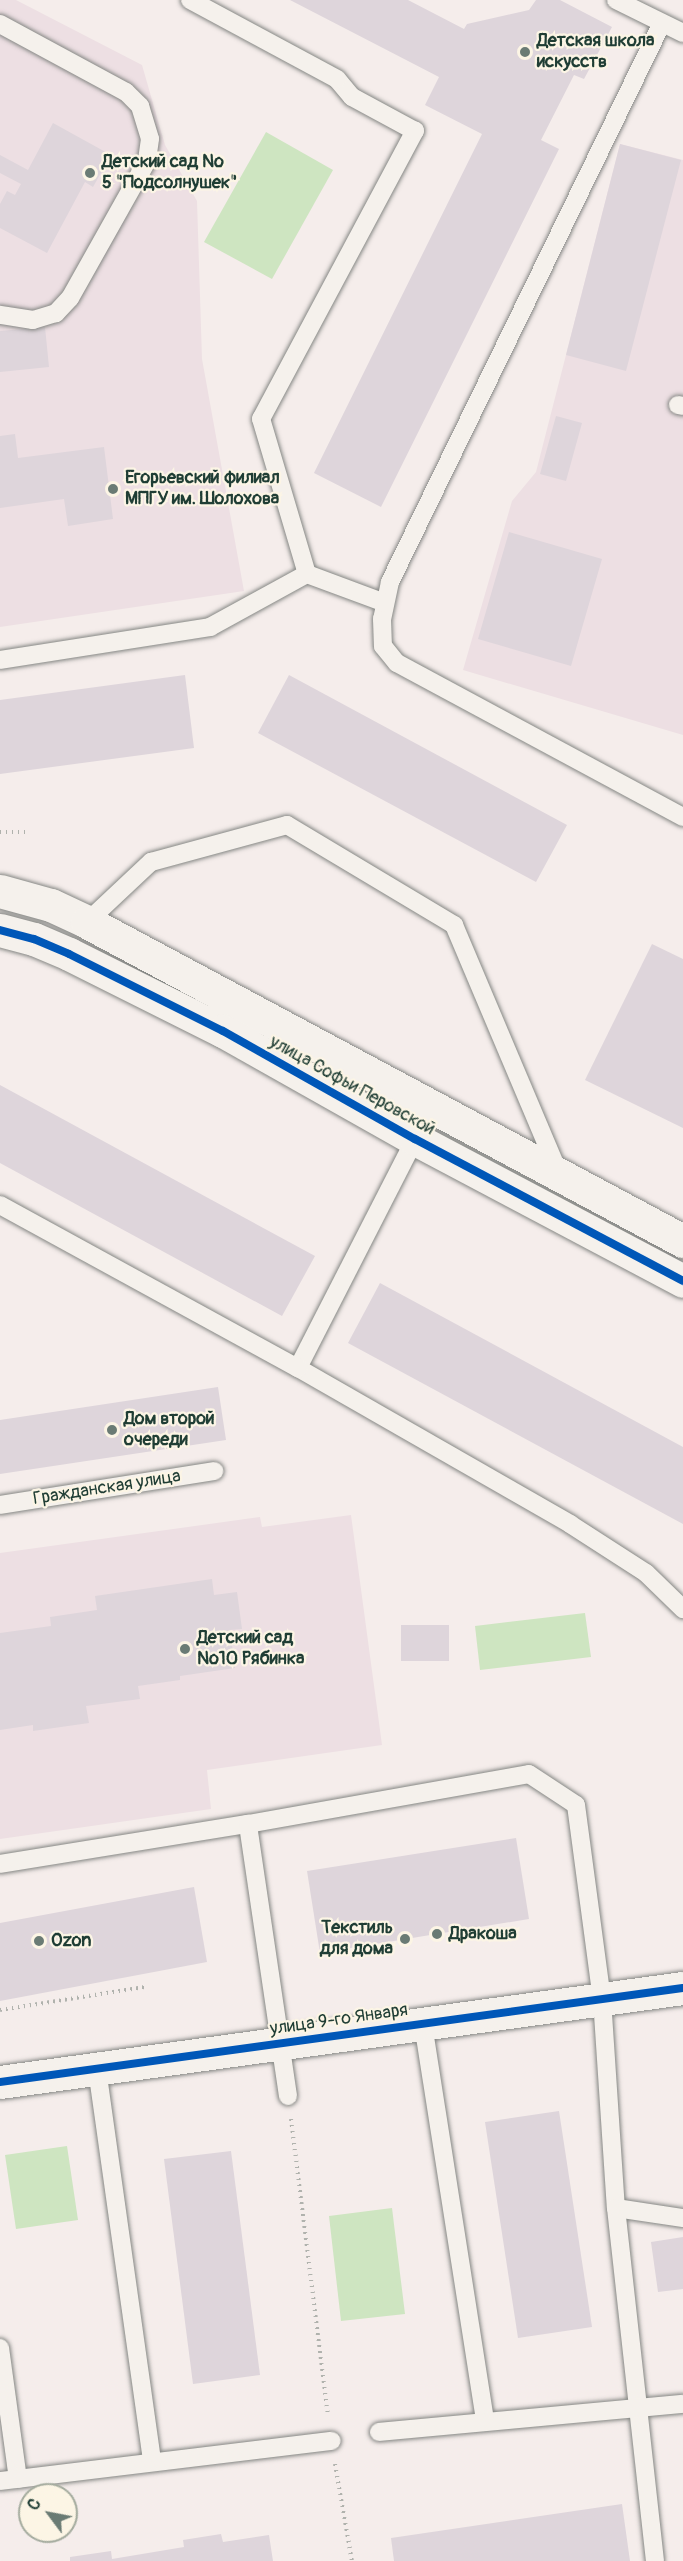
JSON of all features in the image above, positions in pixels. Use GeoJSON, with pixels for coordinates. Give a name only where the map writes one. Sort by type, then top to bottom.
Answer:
{"type":"FeatureCollection","features":[{"type":"Feature","properties":{"kind":"street","name":"улица Софьи Перовской"},"geometry":{"type":"LineString","coordinates":[[0,891],[51,904],[87,922],[683,1241]]}},
{"type":"Feature","properties":{"kind":"street","name":"улица Софьи Перовской"},"geometry":{"type":"LineString","coordinates":[[0,930],[34,939],[69,954],[223,1031],[415,1138],[683,1281]]}},
{"type":"Feature","properties":{"kind":"street","name":"улица 9-го Января"},"geometry":{"type":"LineString","coordinates":[[0,2082],[683,1988]]}},
{"type":"Feature","properties":{"kind":"lane"},"geometry":{"type":"LineString","coordinates":[[190,0],[337,79],[352,97],[415,131],[261,418],[308,574]]}},
{"type":"Feature","properties":{"kind":"lane"},"geometry":{"type":"LineString","coordinates":[[616,0],[683,33]]}},
{"type":"Feature","properties":{"kind":"lane"},"geometry":{"type":"LineString","coordinates":[[662,23],[390,582],[382,619],[383,646],[397,663],[683,817]]}},
{"type":"Feature","properties":{"kind":"lane"},"geometry":{"type":"LineString","coordinates":[[0,24],[126,92],[140,106],[150,139],[147,161],[70,298],[56,313],[33,320],[0,315]]}},
{"type":"Feature","properties":{"kind":"lane"},"geometry":{"type":"LineString","coordinates":[[0,660],[210,627],[308,574],[385,603]]}},
{"type":"Feature","properties":{"kind":"lane"},"geometry":{"type":"LineString","coordinates":[[87,922],[151,862],[287,825],[454,925],[560,1175]]}},
{"type":"Feature","properties":{"kind":"lane"},"geometry":{"type":"LineString","coordinates":[[298,1368],[415,1138]]}},
{"type":"Feature","properties":{"kind":"lane"},"geometry":{"type":"LineString","coordinates":[[0,1205],[298,1368],[570,1524],[646,1573],[683,1609]]}},
{"type":"Feature","properties":{"kind":"lane","name":"Гражданская улица"},"geometry":{"type":"LineString","coordinates":[[0,1505],[214,1471]]}},
{"type":"Feature","properties":{"kind":"lane"},"geometry":{"type":"LineString","coordinates":[[0,1864],[248,1824],[529,1774],[576,1805],[602,1999],[616,2208],[655,2561]]}},
{"type":"Feature","properties":{"kind":"lane"},"geometry":{"type":"LineString","coordinates":[[248,1824],[288,2096]]}},
{"type":"Feature","properties":{"kind":"lane"},"geometry":{"type":"LineString","coordinates":[[423,2024],[485,2420]]}},
{"type":"Feature","properties":{"kind":"lane"},"geometry":{"type":"LineString","coordinates":[[97,2068],[152,2462]]}},
{"type":"Feature","properties":{"kind":"lane"},"geometry":{"type":"LineString","coordinates":[[616,2208],[683,2218]]}},
{"type":"Feature","properties":{"kind":"lane"},"geometry":{"type":"LineString","coordinates":[[0,2348],[9,2480],[332,2441]]}},
{"type":"Feature","properties":{"kind":"lane"},"geometry":{"type":"LineString","coordinates":[[379,2432],[485,2420],[683,2404]]}},
{"type":"Feature","properties":{"kind":"path"},"geometry":{"type":"LineString","coordinates":[[0,832],[30,832]]}},
{"type":"Feature","properties":{"kind":"path"},"geometry":{"type":"LineString","coordinates":[[0,2010],[146,1987]]}},
{"type":"Feature","properties":{"kind":"path"},"geometry":{"type":"LineString","coordinates":[[288,2096],[332,2441],[352,2561]]}},
{"type":"Feature","properties":{"kind":"shaded area"},"geometry":{"type":"Polygon","coordinates":[[[0,0],[16,0],[142,65],[165,145],[197,201],[202,359],[244,591],[0,627],[0,0]]]}},
{"type":"Feature","properties":{"kind":"shaded area"},"geometry":{"type":"Polygon","coordinates":[[[620,144],[683,160],[683,735],[463,670],[512,501],[536,472],[620,144]]]}},
{"type":"Feature","properties":{"kind":"shaded area","name":"Детский сад №10 Рябинка"},"geometry":{"type":"Polygon","coordinates":[[[351,1515],[382,1745],[207,1770],[211,1809],[0,1839],[0,1553],[260,1517],[262,1527],[351,1515]]]}},
{"type":"Feature","properties":{"kind":"green space"},"geometry":{"type":"Polygon","coordinates":[[[266,132],[333,170],[272,279],[204,242],[266,132]]]}},
{"type":"Feature","properties":{"kind":"green space"},"geometry":{"type":"Polygon","coordinates":[[[585,1613],[591,1657],[480,1670],[475,1626],[585,1613]]]}},
{"type":"Feature","properties":{"kind":"green space"},"geometry":{"type":"Polygon","coordinates":[[[67,2146],[78,2220],[16,2229],[5,2155],[67,2146]]]}},
{"type":"Feature","properties":{"kind":"green space"},"geometry":{"type":"Polygon","coordinates":[[[392,2208],[405,2314],[341,2321],[329,2216],[392,2208]]]}},
{"type":"Feature","properties":{"kind":"building"},"geometry":{"type":"Polygon","coordinates":[[[290,0],[408,0],[464,29],[467,24],[529,10],[536,0],[560,0],[612,27],[584,79],[574,75],[541,140],[559,149],[381,507],[314,473],[482,134],[425,105],[439,77],[290,0]]]}},
{"type":"Feature","properties":{"kind":"building"},"geometry":{"type":"Polygon","coordinates":[[[53,123],[111,155],[93,187],[85,182],[47,253],[0,228],[0,204],[7,191],[15,195],[21,184],[0,173],[0,155],[28,170],[53,123]]]}},
{"type":"Feature","properties":{"kind":"building"},"geometry":{"type":"Polygon","coordinates":[[[620,144],[681,160],[626,371],[566,355],[620,144]]]}},
{"type":"Feature","properties":{"kind":"building"},"geometry":{"type":"Polygon","coordinates":[[[45,327],[49,367],[0,372],[0,331],[45,327]]]}},
{"type":"Feature","properties":{"kind":"building"},"geometry":{"type":"Polygon","coordinates":[[[556,416],[582,423],[566,481],[540,474],[556,416]]]}},
{"type":"Feature","properties":{"kind":"building"},"geometry":{"type":"Polygon","coordinates":[[[15,434],[18,458],[104,447],[113,519],[68,526],[64,499],[0,508],[0,436],[15,434]]]}},
{"type":"Feature","properties":{"kind":"building"},"geometry":{"type":"Polygon","coordinates":[[[509,532],[602,559],[571,666],[478,639],[509,532]]]}},
{"type":"Feature","properties":{"kind":"building"},"geometry":{"type":"Polygon","coordinates":[[[185,675],[194,748],[0,774],[0,700],[185,675]]]}},
{"type":"Feature","properties":{"kind":"building"},"geometry":{"type":"Polygon","coordinates":[[[289,675],[567,825],[536,882],[258,733],[289,675]]]}},
{"type":"Feature","properties":{"kind":"building"},"geometry":{"type":"Polygon","coordinates":[[[652,944],[683,959],[683,1128],[585,1080],[652,944]]]}},
{"type":"Feature","properties":{"kind":"building"},"geometry":{"type":"Polygon","coordinates":[[[0,1085],[315,1256],[282,1316],[0,1163],[0,1085]]]}},
{"type":"Feature","properties":{"kind":"building"},"geometry":{"type":"Polygon","coordinates":[[[380,1283],[683,1447],[683,1524],[348,1343],[380,1283]]]}},
{"type":"Feature","properties":{"kind":"building","name":"Дом второй очереди"},"geometry":{"type":"Polygon","coordinates":[[[218,1387],[226,1440],[0,1474],[0,1420],[218,1387]]]}},
{"type":"Feature","properties":{"kind":"building"},"geometry":{"type":"Polygon","coordinates":[[[212,1579],[214,1595],[237,1592],[242,1629],[230,1630],[235,1668],[180,1676],[180,1680],[138,1686],[140,1699],[86,1706],[89,1723],[33,1731],[33,1725],[0,1730],[0,1633],[51,1626],[50,1617],[97,1610],[95,1596],[212,1579]]]}},
{"type":"Feature","properties":{"kind":"building"},"geometry":{"type":"Polygon","coordinates":[[[401,1625],[449,1625],[449,1661],[401,1661],[401,1625]]]}},
{"type":"Feature","properties":{"kind":"building"},"geometry":{"type":"Polygon","coordinates":[[[516,1838],[529,1919],[320,1953],[307,1871],[516,1838]]]}},
{"type":"Feature","properties":{"kind":"building"},"geometry":{"type":"Polygon","coordinates":[[[194,1887],[207,1962],[0,2001],[0,1923],[194,1887]]]}},
{"type":"Feature","properties":{"kind":"building"},"geometry":{"type":"Polygon","coordinates":[[[559,2111],[592,2327],[518,2338],[485,2122],[559,2111]]]}},
{"type":"Feature","properties":{"kind":"building"},"geometry":{"type":"Polygon","coordinates":[[[231,2151],[260,2375],[193,2384],[164,2159],[231,2151]]]}},
{"type":"Feature","properties":{"kind":"building"},"geometry":{"type":"Polygon","coordinates":[[[683,2237],[683,2289],[658,2292],[651,2242],[683,2237]]]}},
{"type":"Feature","properties":{"kind":"building"},"geometry":{"type":"Polygon","coordinates":[[[622,2504],[630,2561],[394,2561],[391,2538],[622,2504]]]}},
{"type":"Feature","properties":{"kind":"building"},"geometry":{"type":"Polygon","coordinates":[[[221,2534],[223,2542],[269,2535],[273,2561],[70,2561],[70,2557],[111,2551],[112,2559],[184,2547],[183,2540],[221,2534]]]}},
{"type":"Feature","properties":{"kind":"cycle path"},"geometry":{"type":"LineString","coordinates":[[0,930],[34,939],[69,954],[223,1031],[415,1139],[683,1281]]}},
{"type":"Feature","properties":{"kind":"cycle path"},"geometry":{"type":"LineString","coordinates":[[0,2082],[683,1988]]}},
{"type":"Feature","properties":{"kind":"place","name":"Детская школа искусств"},"geometry":{"type":"Point","coordinates":[525,52]}},
{"type":"Feature","properties":{"kind":"place","name":"Детский сад № 5 \"Подсолнушек\""},"geometry":{"type":"Point","coordinates":[90,173]}},
{"type":"Feature","properties":{"kind":"place","name":"Егорьевский филиал МПГУ им. Шолохова"},"geometry":{"type":"Point","coordinates":[113,489]}},
{"type":"Feature","properties":{"kind":"place","name":"Дом второй очереди"},"geometry":{"type":"Point","coordinates":[112,1430]}},
{"type":"Feature","properties":{"kind":"place","name":"Детский сад №10 Рябинка"},"geometry":{"type":"Point","coordinates":[185,1649]}},
{"type":"Feature","properties":{"kind":"place","name":"Дракоша"},"geometry":{"type":"Point","coordinates":[437,1934]}},
{"type":"Feature","properties":{"kind":"place","name":"Текстиль для дома"},"geometry":{"type":"Point","coordinates":[405,1939]}},
{"type":"Feature","properties":{"kind":"place","name":"Ozon"},"geometry":{"type":"Point","coordinates":[39,1941]}}]}
